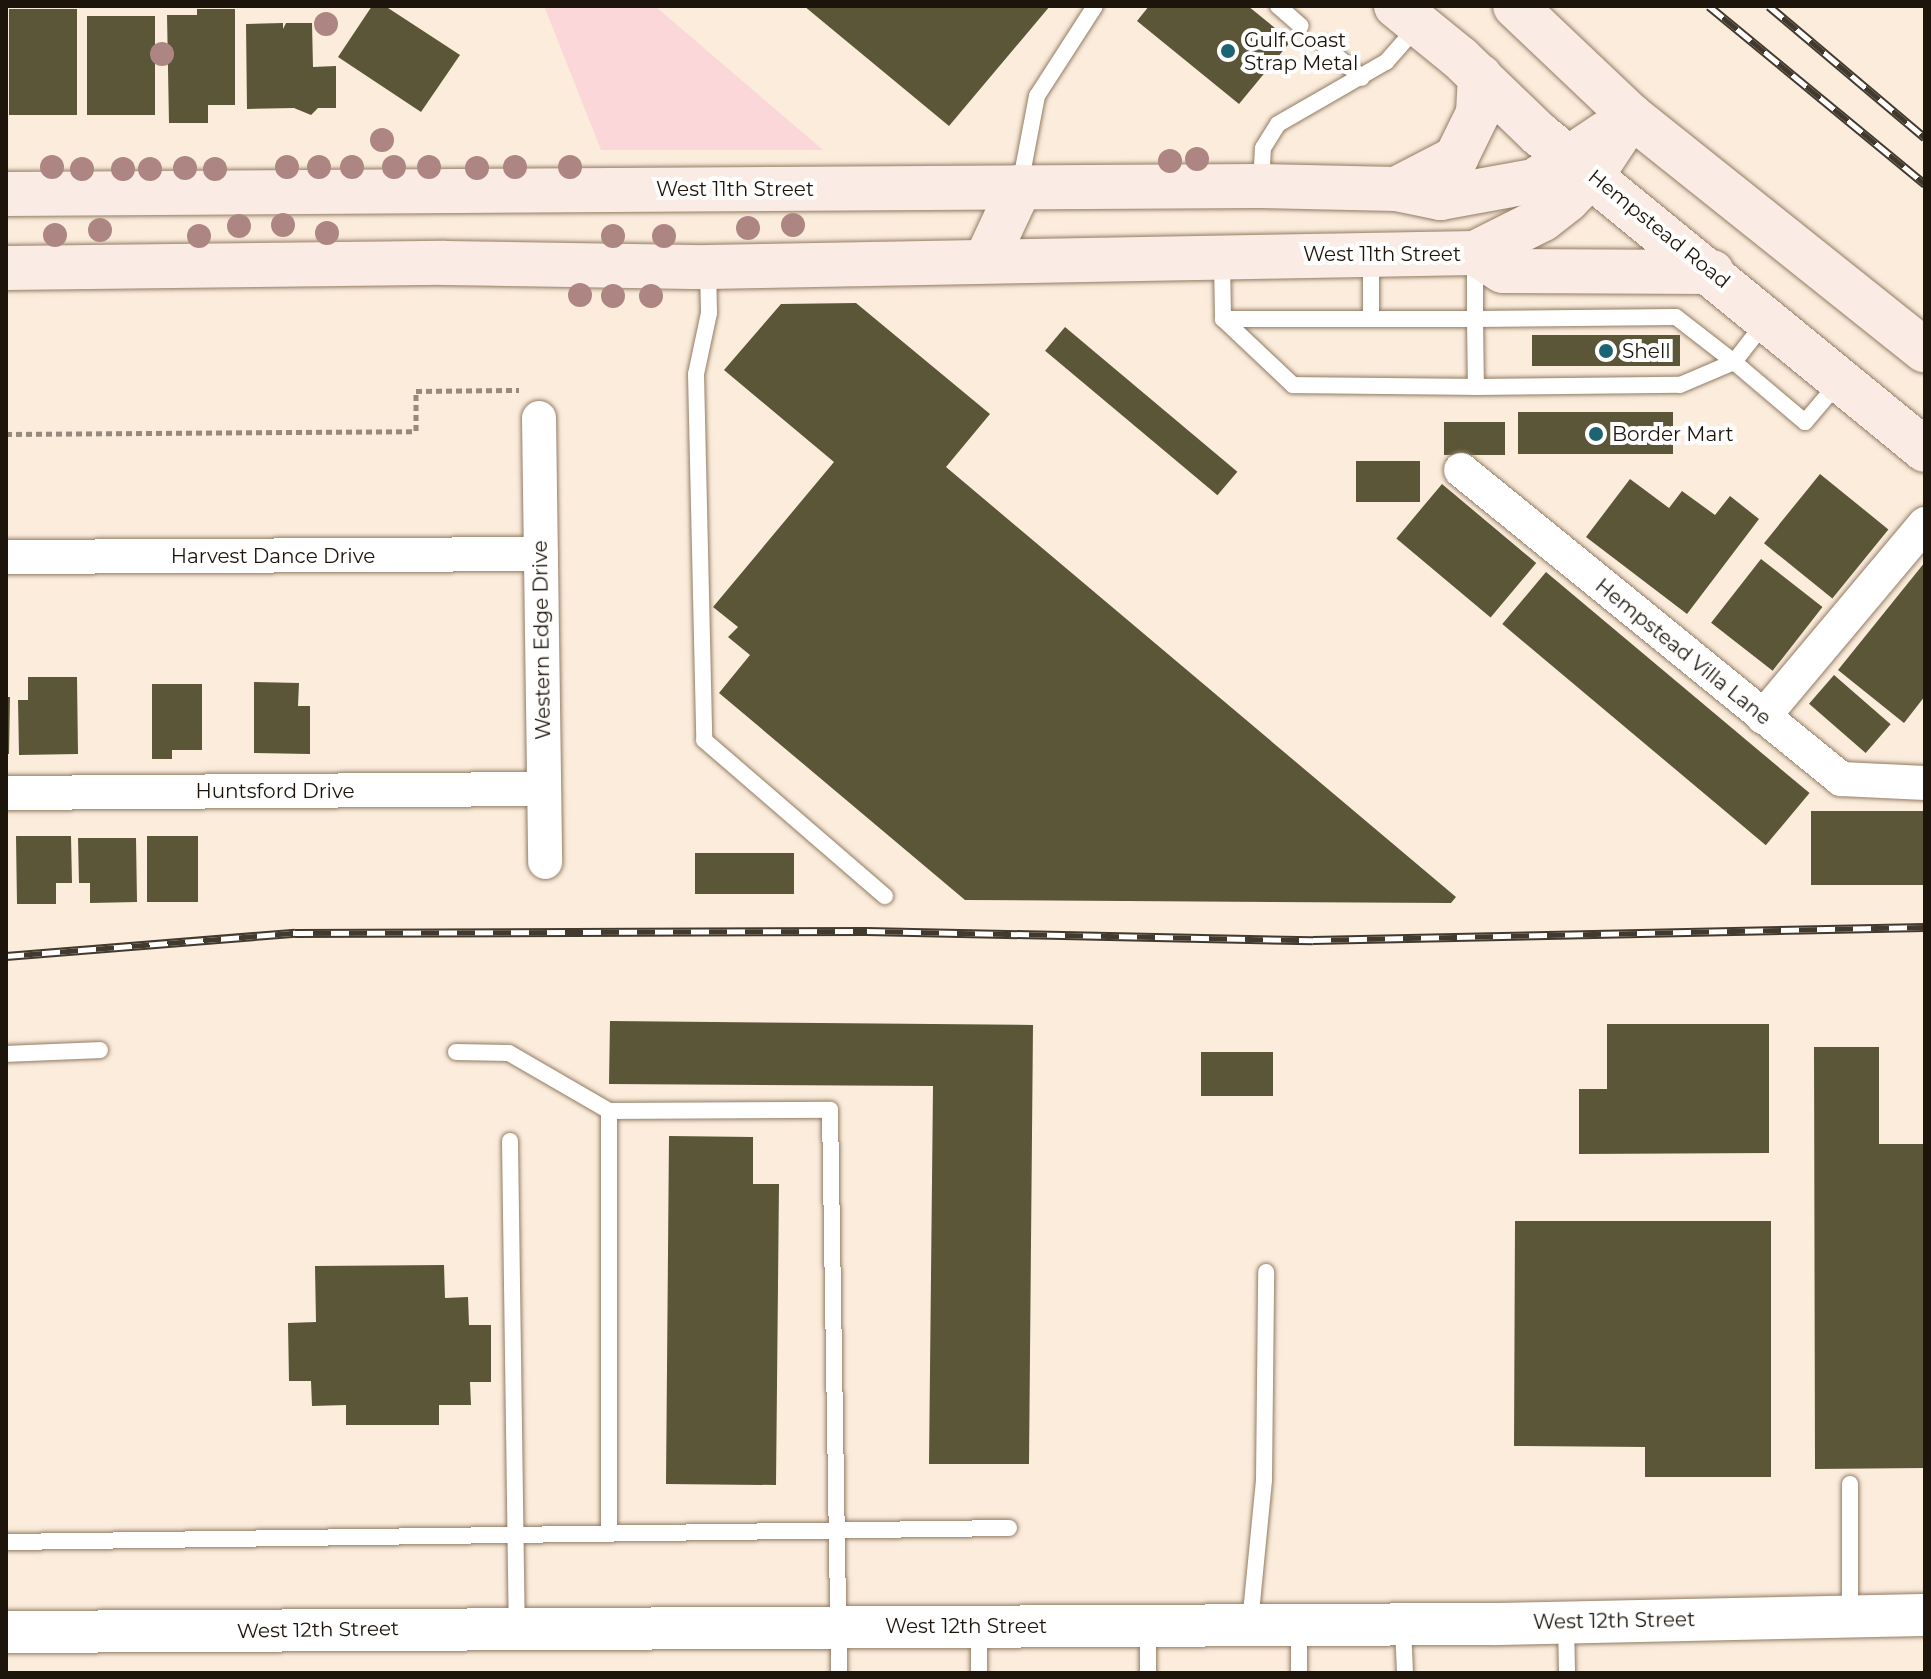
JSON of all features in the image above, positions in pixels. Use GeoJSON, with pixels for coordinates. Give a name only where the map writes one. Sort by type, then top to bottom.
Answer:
{"type":"FeatureCollection","features":[{"type":"Feature","properties":{"kind":"main road"},"geometry":{"type":"LineString","coordinates":[[1515,6],[1631,116],[1925,351]]}},
{"type":"Feature","properties":{"kind":"main road","name":"Hempstead Road"},"geometry":{"type":"LineString","coordinates":[[1407,15],[1581,167],[1925,450]]}},
{"type":"Feature","properties":{"kind":"main road"},"geometry":{"type":"LineString","coordinates":[[1396,189],[1456,158],[1478,113],[1480,76]]}},
{"type":"Feature","properties":{"kind":"main road","name":"West 11th Street"},"geometry":{"type":"LineString","coordinates":[[6,268],[445,263],[708,267],[1222,255],[1475,253],[1543,219],[1581,167],[1631,116]]}},
{"type":"Feature","properties":{"kind":"main road","name":"West 11th Street"},"geometry":{"type":"LineString","coordinates":[[6,194],[1260,186],[1396,189],[1440,198],[1534,181],[1581,167]]}},
{"type":"Feature","properties":{"kind":"main road"},"geometry":{"type":"LineString","coordinates":[[986,260],[1020,187]]}},
{"type":"Feature","properties":{"kind":"main road"},"geometry":{"type":"LineString","coordinates":[[445,263],[446,192]]}},
{"type":"Feature","properties":{"kind":"main road"},"geometry":{"type":"LineString","coordinates":[[1475,253],[1503,271],[1712,272]]}},
{"type":"Feature","properties":{"kind":"street","name":"Western Edge Drive"},"geometry":{"type":"LineString","coordinates":[[539,418],[545,862]]}},
{"type":"Feature","properties":{"kind":"street","name":"Hempstead Villa Lane"},"geometry":{"type":"LineString","coordinates":[[1461,470],[1841,779],[1925,783]]}},
{"type":"Feature","properties":{"kind":"street"},"geometry":{"type":"LineString","coordinates":[[1763,717],[1925,524]]}},
{"type":"Feature","properties":{"kind":"street","name":"Harvest Dance Drive"},"geometry":{"type":"LineString","coordinates":[[6,557],[541,554]]}},
{"type":"Feature","properties":{"kind":"street","name":"Huntsford Drive"},"geometry":{"type":"LineString","coordinates":[[6,793],[544,789]]}},
{"type":"Feature","properties":{"kind":"street","name":"West 12th Street"},"geometry":{"type":"LineString","coordinates":[[6,1632],[1566,1623],[1925,1615]]}},
{"type":"Feature","properties":{"kind":"lane"},"geometry":{"type":"LineString","coordinates":[[1020,187],[1037,96],[1095,6]]}},
{"type":"Feature","properties":{"kind":"lane"},"geometry":{"type":"LineString","coordinates":[[1278,6],[1301,26]]}},
{"type":"Feature","properties":{"kind":"lane"},"geometry":{"type":"LineString","coordinates":[[1260,186],[1263,148],[1278,124],[1386,62],[1407,15]]}},
{"type":"Feature","properties":{"kind":"lane"},"geometry":{"type":"LineString","coordinates":[[1324,45],[1362,78]]}},
{"type":"Feature","properties":{"kind":"lane"},"geometry":{"type":"LineString","coordinates":[[1475,253],[1476,387]]}},
{"type":"Feature","properties":{"kind":"lane"},"geometry":{"type":"LineString","coordinates":[[1371,254],[1371,319]]}},
{"type":"Feature","properties":{"kind":"lane"},"geometry":{"type":"LineString","coordinates":[[1222,255],[1223,319],[1293,385],[1680,385],[1734,362],[1768,318]]}},
{"type":"Feature","properties":{"kind":"lane"},"geometry":{"type":"LineString","coordinates":[[708,267],[709,313],[696,374],[704,740],[885,896]]}},
{"type":"Feature","properties":{"kind":"lane"},"geometry":{"type":"LineString","coordinates":[[1223,319],[1676,317],[1805,422],[1842,379]]}},
{"type":"Feature","properties":{"kind":"lane"},"geometry":{"type":"LineString","coordinates":[[6,1054],[100,1050]]}},
{"type":"Feature","properties":{"kind":"lane"},"geometry":{"type":"LineString","coordinates":[[456,1052],[509,1053],[609,1111],[830,1110],[835,1627],[839,1673]]}},
{"type":"Feature","properties":{"kind":"lane"},"geometry":{"type":"LineString","coordinates":[[609,1111],[609,1533]]}},
{"type":"Feature","properties":{"kind":"lane"},"geometry":{"type":"LineString","coordinates":[[510,1141],[517,1628]]}},
{"type":"Feature","properties":{"kind":"lane"},"geometry":{"type":"LineString","coordinates":[[1250,1625],[1264,1480],[1266,1272]]}},
{"type":"Feature","properties":{"kind":"lane"},"geometry":{"type":"LineString","coordinates":[[1850,1484],[1850,1616]]}},
{"type":"Feature","properties":{"kind":"lane"},"geometry":{"type":"LineString","coordinates":[[6,1542],[1009,1528]]}},
{"type":"Feature","properties":{"kind":"lane"},"geometry":{"type":"LineString","coordinates":[[1566,1623],[1567,1673]]}},
{"type":"Feature","properties":{"kind":"lane"},"geometry":{"type":"LineString","coordinates":[[1403,1624],[1405,1673]]}},
{"type":"Feature","properties":{"kind":"lane"},"geometry":{"type":"LineString","coordinates":[[979,1625],[979,1673]]}},
{"type":"Feature","properties":{"kind":"lane"},"geometry":{"type":"LineString","coordinates":[[1148,1625],[1148,1673]]}},
{"type":"Feature","properties":{"kind":"lane"},"geometry":{"type":"LineString","coordinates":[[1299,1625],[1299,1673]]}},
{"type":"Feature","properties":{"kind":"path"},"geometry":{"type":"LineString","coordinates":[[6,434],[416,431],[416,391],[539,390],[539,418]]}},
{"type":"Feature","properties":{"kind":"shaded area"},"geometry":{"type":"Polygon","coordinates":[[[544,6],[655,6],[823,150],[601,150],[544,6]]]}},
{"type":"Feature","properties":{"kind":"building"},"geometry":{"type":"Polygon","coordinates":[[[372,6],[385,6],[460,55],[421,112],[338,57],[372,6]]]}},
{"type":"Feature","properties":{"kind":"building"},"geometry":{"type":"Polygon","coordinates":[[[804,6],[1050,6],[949,126],[804,6]]]}},
{"type":"Feature","properties":{"kind":"building","name":"Gulf Coast Strap Metal"},"geometry":{"type":"Polygon","coordinates":[[[1149,6],[1248,6],[1291,41],[1239,104],[1137,21],[1149,6]]]}},
{"type":"Feature","properties":{"kind":"building"},"geometry":{"type":"Polygon","coordinates":[[[9,9],[77,9],[77,115],[9,115],[9,9]]]}},
{"type":"Feature","properties":{"kind":"building"},"geometry":{"type":"Polygon","coordinates":[[[197,9],[235,9],[235,105],[208,105],[208,123],[169,123],[167,15],[197,15],[197,9]]]}},
{"type":"Feature","properties":{"kind":"building"},"geometry":{"type":"Polygon","coordinates":[[[87,16],[155,16],[155,115],[87,115],[87,16]]]}},
{"type":"Feature","properties":{"kind":"building"},"geometry":{"type":"Polygon","coordinates":[[[283,23],[283,29],[286,23],[312,23],[313,67],[336,66],[336,108],[318,108],[311,115],[294,108],[247,109],[246,24],[283,23]]]}},
{"type":"Feature","properties":{"kind":"building"},"geometry":{"type":"Polygon","coordinates":[[[856,303],[990,414],[946,467],[1456,897],[1451,903],[965,900],[719,693],[750,655],[728,637],[738,627],[713,607],[834,462],[724,370],[781,304],[856,303]]]}},
{"type":"Feature","properties":{"kind":"building"},"geometry":{"type":"Polygon","coordinates":[[[1065,327],[1237,472],[1217,495],[1045,351],[1065,327]]]}},
{"type":"Feature","properties":{"kind":"building","name":"Shell"},"geometry":{"type":"Polygon","coordinates":[[[1532,335],[1680,335],[1680,366],[1532,366],[1532,335]]]}},
{"type":"Feature","properties":{"kind":"building","name":"Border Mart"},"geometry":{"type":"Polygon","coordinates":[[[1518,412],[1673,412],[1673,454],[1518,454],[1518,412]]]}},
{"type":"Feature","properties":{"kind":"building"},"geometry":{"type":"Polygon","coordinates":[[[1444,422],[1505,422],[1505,455],[1444,455],[1444,422]]]}},
{"type":"Feature","properties":{"kind":"building"},"geometry":{"type":"Polygon","coordinates":[[[1356,461],[1420,461],[1420,502],[1356,502],[1356,461]]]}},
{"type":"Feature","properties":{"kind":"building"},"geometry":{"type":"Polygon","coordinates":[[[1820,474],[1888,529],[1832,599],[1764,543],[1820,474]]]}},
{"type":"Feature","properties":{"kind":"building"},"geometry":{"type":"Polygon","coordinates":[[[1630,479],[1669,508],[1682,491],[1715,515],[1730,496],[1759,519],[1687,614],[1586,537],[1630,479]]]}},
{"type":"Feature","properties":{"kind":"building"},"geometry":{"type":"Polygon","coordinates":[[[1442,484],[1536,563],[1491,617],[1396,538],[1442,484]]]}},
{"type":"Feature","properties":{"kind":"building"},"geometry":{"type":"Polygon","coordinates":[[[1761,559],[1822,607],[1773,671],[1711,623],[1761,559]]]}},
{"type":"Feature","properties":{"kind":"building"},"geometry":{"type":"Polygon","coordinates":[[[1925,562],[1925,696],[1904,723],[1838,670],[1925,562]]]}},
{"type":"Feature","properties":{"kind":"building"},"geometry":{"type":"Polygon","coordinates":[[[1546,572],[1810,793],[1766,845],[1502,624],[1546,572]]]}},
{"type":"Feature","properties":{"kind":"building"},"geometry":{"type":"Polygon","coordinates":[[[1834,675],[1891,724],[1866,753],[1809,704],[1834,675]]]}},
{"type":"Feature","properties":{"kind":"building"},"geometry":{"type":"Polygon","coordinates":[[[28,677],[77,677],[78,754],[19,755],[18,700],[28,700],[28,677]]]}},
{"type":"Feature","properties":{"kind":"building"},"geometry":{"type":"Polygon","coordinates":[[[254,682],[299,683],[298,706],[310,706],[310,754],[254,753],[254,682]]]}},
{"type":"Feature","properties":{"kind":"building"},"geometry":{"type":"Polygon","coordinates":[[[152,684],[202,684],[202,750],[172,750],[172,759],[152,759],[152,684]]]}},
{"type":"Feature","properties":{"kind":"building"},"geometry":{"type":"Polygon","coordinates":[[[6,697],[10,697],[9,754],[6,754],[6,697]]]}},
{"type":"Feature","properties":{"kind":"building"},"geometry":{"type":"Polygon","coordinates":[[[1811,811],[1925,811],[1925,885],[1811,885],[1811,811]]]}},
{"type":"Feature","properties":{"kind":"building"},"geometry":{"type":"Polygon","coordinates":[[[16,836],[71,836],[72,883],[56,883],[56,904],[17,904],[16,836]]]}},
{"type":"Feature","properties":{"kind":"building"},"geometry":{"type":"Polygon","coordinates":[[[147,836],[198,836],[198,902],[147,902],[147,836]]]}},
{"type":"Feature","properties":{"kind":"building"},"geometry":{"type":"Polygon","coordinates":[[[78,838],[136,838],[137,902],[90,903],[90,883],[79,883],[78,838]]]}},
{"type":"Feature","properties":{"kind":"building"},"geometry":{"type":"Polygon","coordinates":[[[695,853],[794,853],[794,894],[695,894],[695,853]]]}},
{"type":"Feature","properties":{"kind":"building"},"geometry":{"type":"Polygon","coordinates":[[[610,1021],[1033,1025],[1029,1464],[929,1464],[933,1086],[609,1084],[610,1021]]]}},
{"type":"Feature","properties":{"kind":"building"},"geometry":{"type":"Polygon","coordinates":[[[1607,1024],[1769,1024],[1769,1153],[1579,1154],[1579,1089],[1607,1089],[1607,1024]]]}},
{"type":"Feature","properties":{"kind":"building"},"geometry":{"type":"Polygon","coordinates":[[[1814,1047],[1879,1047],[1879,1144],[1925,1144],[1925,1468],[1815,1469],[1814,1047]]]}},
{"type":"Feature","properties":{"kind":"building"},"geometry":{"type":"Polygon","coordinates":[[[1201,1052],[1273,1052],[1273,1096],[1201,1096],[1201,1052]]]}},
{"type":"Feature","properties":{"kind":"building"},"geometry":{"type":"Polygon","coordinates":[[[669,1136],[753,1137],[753,1184],[779,1184],[776,1485],[666,1484],[669,1136]]]}},
{"type":"Feature","properties":{"kind":"building"},"geometry":{"type":"Polygon","coordinates":[[[1515,1221],[1771,1221],[1771,1477],[1645,1477],[1645,1447],[1514,1446],[1515,1221]]]}},
{"type":"Feature","properties":{"kind":"building"},"geometry":{"type":"Polygon","coordinates":[[[444,1265],[445,1298],[468,1297],[469,1325],[491,1325],[491,1382],[470,1382],[471,1405],[439,1405],[439,1425],[346,1425],[346,1405],[312,1406],[311,1381],[289,1381],[288,1323],[316,1322],[315,1266],[444,1265]]]}},
{"type":"Feature","properties":{"kind":"railway"},"geometry":{"type":"LineString","coordinates":[[1709,6],[1925,184]]}},
{"type":"Feature","properties":{"kind":"railway"},"geometry":{"type":"LineString","coordinates":[[1769,6],[1925,138]]}},
{"type":"Feature","properties":{"kind":"railway"},"geometry":{"type":"LineString","coordinates":[[6,956],[295,933],[867,931],[1313,940],[1925,927]]}},
{"type":"Feature","properties":{"kind":"place","name":"Gulf Coast Strap Metal"},"geometry":{"type":"Point","coordinates":[1228,51]}},
{"type":"Feature","properties":{"kind":"place","name":"Shell"},"geometry":{"type":"Point","coordinates":[1606,351]}},
{"type":"Feature","properties":{"kind":"place","name":"Border Mart"},"geometry":{"type":"Point","coordinates":[1596,434]}}]}
